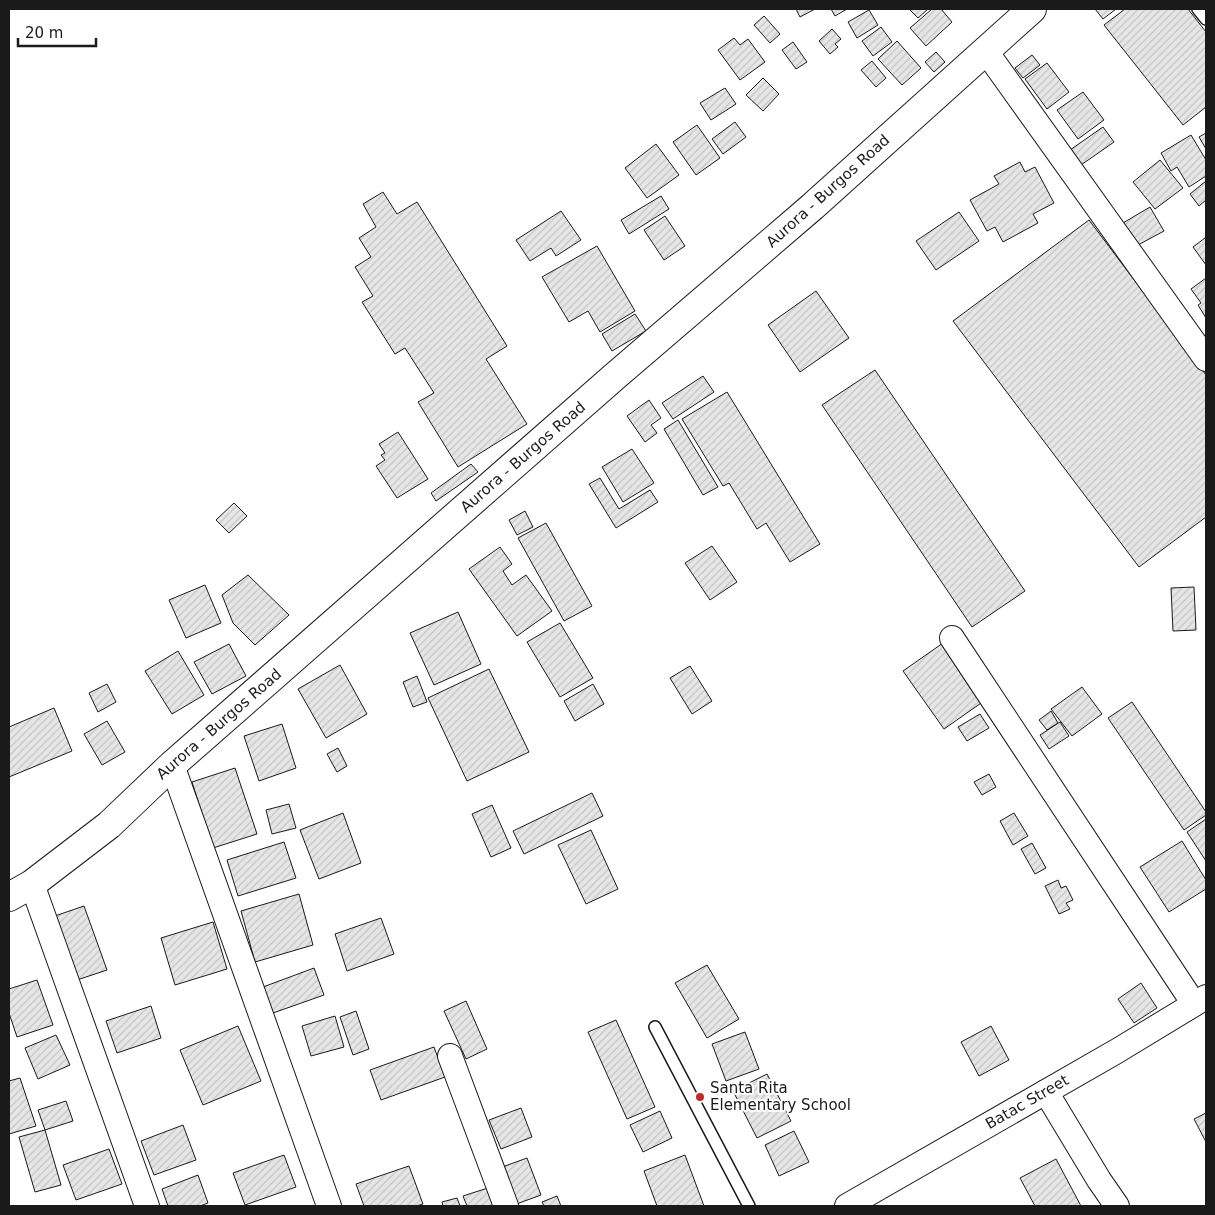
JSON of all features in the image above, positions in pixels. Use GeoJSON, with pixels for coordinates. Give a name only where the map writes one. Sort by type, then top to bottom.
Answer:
{"type":"FeatureCollection","features":[{"type":"Feature","properties":{"kind":"main road","name":"Aurora - Burgos Road"},"geometry":{"type":"LineString","coordinates":[[20,891],[110,824],[172,765],[614,377],[812,207],[1032,9]]}},
{"type":"Feature","properties":{"kind":"street"},"geometry":{"type":"LineString","coordinates":[[985,50],[1206,360]]}},
{"type":"Feature","properties":{"kind":"street"},"geometry":{"type":"LineString","coordinates":[[952,638],[1200,1000]]}},
{"type":"Feature","properties":{"kind":"street"},"geometry":{"type":"LineString","coordinates":[[172,765],[329,1206]]}},
{"type":"Feature","properties":{"kind":"street"},"geometry":{"type":"LineString","coordinates":[[20,891],[147,1206]]}},
{"type":"Feature","properties":{"kind":"street","name":"Batac Street"},"geometry":{"type":"LineString","coordinates":[[847,1206],[1117,1051],[1200,1000]]}},
{"type":"Feature","properties":{"kind":"street"},"geometry":{"type":"LineString","coordinates":[[450,1056],[506,1206]]}},
{"type":"Feature","properties":{"kind":"street"},"geometry":{"type":"LineString","coordinates":[[1046,1092],[1099,1180],[1117,1206]]}},
{"type":"Feature","properties":{"kind":"lane"},"geometry":{"type":"LineString","coordinates":[[1198,9],[1206,19]]}},
{"type":"Feature","properties":{"kind":"lane"},"geometry":{"type":"LineString","coordinates":[[655,1027],[749,1206]]}},
{"type":"Feature","properties":{"kind":"building"},"geometry":{"type":"Polygon","coordinates":[[[796,9],[815,9],[800,17],[796,9]]]}},
{"type":"Feature","properties":{"kind":"building"},"geometry":{"type":"Polygon","coordinates":[[[831,9],[847,9],[835,16],[831,9]]]}},
{"type":"Feature","properties":{"kind":"building"},"geometry":{"type":"Polygon","coordinates":[[[909,9],[928,9],[918,18],[909,9]]]}},
{"type":"Feature","properties":{"kind":"building"},"geometry":{"type":"Polygon","coordinates":[[[932,9],[941,9],[952,22],[926,46],[910,28],[932,9]]]}},
{"type":"Feature","properties":{"kind":"building"},"geometry":{"type":"Polygon","coordinates":[[[1095,9],[1116,9],[1103,19],[1095,9]]]}},
{"type":"Feature","properties":{"kind":"building"},"geometry":{"type":"Polygon","coordinates":[[[1125,9],[1188,9],[1206,32],[1206,107],[1183,125],[1104,25],[1125,9]]]}},
{"type":"Feature","properties":{"kind":"building"},"geometry":{"type":"Polygon","coordinates":[[[869,10],[878,25],[857,38],[848,22],[869,10]]]}},
{"type":"Feature","properties":{"kind":"building"},"geometry":{"type":"Polygon","coordinates":[[[764,16],[780,34],[770,43],[754,25],[764,16]]]}},
{"type":"Feature","properties":{"kind":"building"},"geometry":{"type":"Polygon","coordinates":[[[881,27],[892,42],[873,56],[862,41],[881,27]]]}},
{"type":"Feature","properties":{"kind":"building"},"geometry":{"type":"Polygon","coordinates":[[[832,29],[841,39],[835,44],[838,47],[830,54],[819,41],[832,29]]]}},
{"type":"Feature","properties":{"kind":"building"},"geometry":{"type":"Polygon","coordinates":[[[734,38],[740,45],[748,39],[765,62],[740,80],[718,50],[734,38]]]}},
{"type":"Feature","properties":{"kind":"building"},"geometry":{"type":"Polygon","coordinates":[[[897,41],[921,68],[902,85],[878,59],[897,41]]]}},
{"type":"Feature","properties":{"kind":"building"},"geometry":{"type":"Polygon","coordinates":[[[793,42],[807,62],[796,69],[782,50],[793,42]]]}},
{"type":"Feature","properties":{"kind":"building"},"geometry":{"type":"Polygon","coordinates":[[[936,52],[945,62],[934,72],[925,62],[936,52]]]}},
{"type":"Feature","properties":{"kind":"building"},"geometry":{"type":"Polygon","coordinates":[[[1032,55],[1040,65],[1023,78],[1015,68],[1032,55]]]}},
{"type":"Feature","properties":{"kind":"building"},"geometry":{"type":"Polygon","coordinates":[[[872,61],[886,78],[876,87],[861,70],[872,61]]]}},
{"type":"Feature","properties":{"kind":"building"},"geometry":{"type":"Polygon","coordinates":[[[1047,63],[1069,92],[1047,109],[1025,79],[1047,63]]]}},
{"type":"Feature","properties":{"kind":"building"},"geometry":{"type":"Polygon","coordinates":[[[763,78],[779,94],[763,111],[746,95],[763,78]]]}},
{"type":"Feature","properties":{"kind":"building"},"geometry":{"type":"Polygon","coordinates":[[[725,88],[736,104],[711,120],[700,103],[725,88]]]}},
{"type":"Feature","properties":{"kind":"building"},"geometry":{"type":"Polygon","coordinates":[[[1083,92],[1104,120],[1078,139],[1057,110],[1083,92]]]}},
{"type":"Feature","properties":{"kind":"building"},"geometry":{"type":"Polygon","coordinates":[[[735,122],[746,137],[723,154],[712,139],[735,122]]]}},
{"type":"Feature","properties":{"kind":"building"},"geometry":{"type":"Polygon","coordinates":[[[697,125],[720,158],[696,175],[673,142],[697,125]]]}},
{"type":"Feature","properties":{"kind":"building"},"geometry":{"type":"Polygon","coordinates":[[[1103,127],[1114,142],[1081,165],[1070,150],[1103,127]]]}},
{"type":"Feature","properties":{"kind":"building"},"geometry":{"type":"Polygon","coordinates":[[[1206,133],[1206,149],[1199,137],[1206,133]]]}},
{"type":"Feature","properties":{"kind":"building"},"geometry":{"type":"Polygon","coordinates":[[[1191,135],[1206,160],[1206,176],[1189,187],[1177,167],[1171,171],[1161,153],[1191,135]]]}},
{"type":"Feature","properties":{"kind":"building"},"geometry":{"type":"Polygon","coordinates":[[[656,144],[679,175],[647,198],[625,168],[656,144]]]}},
{"type":"Feature","properties":{"kind":"building"},"geometry":{"type":"Polygon","coordinates":[[[1160,160],[1183,188],[1155,209],[1133,182],[1160,160]]]}},
{"type":"Feature","properties":{"kind":"building"},"geometry":{"type":"Polygon","coordinates":[[[1020,162],[1025,172],[1035,167],[1054,203],[1033,214],[1038,223],[1003,242],[995,227],[987,231],[970,200],[999,184],[994,176],[1020,162]]]}},
{"type":"Feature","properties":{"kind":"building"},"geometry":{"type":"Polygon","coordinates":[[[1206,181],[1206,200],[1199,206],[1190,194],[1206,181]]]}},
{"type":"Feature","properties":{"kind":"building"},"geometry":{"type":"Polygon","coordinates":[[[383,192],[397,214],[417,202],[507,346],[486,359],[527,424],[458,467],[418,402],[434,393],[405,348],[395,354],[362,302],[373,296],[355,267],[371,257],[359,238],[376,227],[363,204],[383,192]]]}},
{"type":"Feature","properties":{"kind":"building"},"geometry":{"type":"Polygon","coordinates":[[[661,196],[669,209],[629,234],[621,220],[661,196]]]}},
{"type":"Feature","properties":{"kind":"building"},"geometry":{"type":"Polygon","coordinates":[[[1150,207],[1164,231],[1136,246],[1123,223],[1150,207]]]}},
{"type":"Feature","properties":{"kind":"building"},"geometry":{"type":"Polygon","coordinates":[[[561,211],[581,240],[556,256],[551,248],[530,261],[516,240],[561,211]]]}},
{"type":"Feature","properties":{"kind":"building"},"geometry":{"type":"Polygon","coordinates":[[[959,212],[979,241],[936,270],[916,241],[959,212]]]}},
{"type":"Feature","properties":{"kind":"building"},"geometry":{"type":"Polygon","coordinates":[[[665,216],[685,246],[664,260],[644,230],[665,216]]]}},
{"type":"Feature","properties":{"kind":"building"},"geometry":{"type":"Polygon","coordinates":[[[1089,220],[1206,375],[1206,517],[1139,567],[953,321],[1089,220]]]}},
{"type":"Feature","properties":{"kind":"building"},"geometry":{"type":"Polygon","coordinates":[[[1205,238],[1206,240],[1206,265],[1193,247],[1205,238]]]}},
{"type":"Feature","properties":{"kind":"building"},"geometry":{"type":"Polygon","coordinates":[[[597,246],[635,311],[600,332],[588,311],[569,322],[542,277],[597,246]]]}},
{"type":"Feature","properties":{"kind":"building"},"geometry":{"type":"Polygon","coordinates":[[[1206,278],[1206,318],[1198,305],[1201,303],[1191,289],[1206,278]]]}},
{"type":"Feature","properties":{"kind":"building"},"geometry":{"type":"Polygon","coordinates":[[[816,291],[849,338],[800,372],[768,325],[816,291]]]}},
{"type":"Feature","properties":{"kind":"building"},"geometry":{"type":"Polygon","coordinates":[[[635,314],[646,331],[612,351],[602,334],[635,314]]]}},
{"type":"Feature","properties":{"kind":"building"},"geometry":{"type":"Polygon","coordinates":[[[875,370],[1025,591],[972,627],[822,405],[875,370]]]}},
{"type":"Feature","properties":{"kind":"building"},"geometry":{"type":"Polygon","coordinates":[[[703,376],[714,392],[673,419],[662,403],[703,376]]]}},
{"type":"Feature","properties":{"kind":"building"},"geometry":{"type":"Polygon","coordinates":[[[727,392],[820,544],[790,562],[766,523],[757,529],[729,483],[723,486],[682,419],[727,392]]]}},
{"type":"Feature","properties":{"kind":"building"},"geometry":{"type":"Polygon","coordinates":[[[649,400],[661,418],[651,425],[657,433],[645,442],[627,416],[649,400]]]}},
{"type":"Feature","properties":{"kind":"building"},"geometry":{"type":"Polygon","coordinates":[[[678,420],[718,487],[703,495],[664,429],[678,420]]]}},
{"type":"Feature","properties":{"kind":"building"},"geometry":{"type":"Polygon","coordinates":[[[398,432],[428,479],[397,498],[376,466],[385,460],[381,455],[385,453],[379,444],[398,432]]]}},
{"type":"Feature","properties":{"kind":"building"},"geometry":{"type":"Polygon","coordinates":[[[632,449],[654,483],[623,502],[602,467],[632,449]]]}},
{"type":"Feature","properties":{"kind":"building"},"geometry":{"type":"Polygon","coordinates":[[[471,464],[478,472],[436,501],[431,493],[471,464]]]}},
{"type":"Feature","properties":{"kind":"building"},"geometry":{"type":"Polygon","coordinates":[[[600,478],[619,509],[650,490],[658,502],[616,528],[589,484],[600,478]]]}},
{"type":"Feature","properties":{"kind":"building"},"geometry":{"type":"Polygon","coordinates":[[[234,503],[247,516],[229,533],[216,520],[234,503]]]}},
{"type":"Feature","properties":{"kind":"building"},"geometry":{"type":"Polygon","coordinates":[[[525,511],[533,527],[517,535],[509,520],[525,511]]]}},
{"type":"Feature","properties":{"kind":"building"},"geometry":{"type":"Polygon","coordinates":[[[546,523],[592,606],[564,621],[518,538],[546,523]]]}},
{"type":"Feature","properties":{"kind":"building"},"geometry":{"type":"Polygon","coordinates":[[[712,546],[737,582],[710,600],[685,563],[712,546]]]}},
{"type":"Feature","properties":{"kind":"building"},"geometry":{"type":"Polygon","coordinates":[[[500,547],[512,564],[503,571],[512,585],[526,575],[552,611],[517,636],[469,569],[500,547]]]}},
{"type":"Feature","properties":{"kind":"building"},"geometry":{"type":"Polygon","coordinates":[[[248,575],[289,615],[255,645],[233,623],[222,595],[248,575]]]}},
{"type":"Feature","properties":{"kind":"building"},"geometry":{"type":"Polygon","coordinates":[[[205,585],[221,623],[186,638],[169,600],[205,585]]]}},
{"type":"Feature","properties":{"kind":"building"},"geometry":{"type":"Polygon","coordinates":[[[1194,587],[1196,630],[1173,631],[1171,588],[1194,587]]]}},
{"type":"Feature","properties":{"kind":"building"},"geometry":{"type":"Polygon","coordinates":[[[458,612],[481,664],[434,685],[410,633],[458,612]]]}},
{"type":"Feature","properties":{"kind":"building"},"geometry":{"type":"Polygon","coordinates":[[[560,623],[593,678],[560,697],[527,642],[560,623]]]}},
{"type":"Feature","properties":{"kind":"building"},"geometry":{"type":"Polygon","coordinates":[[[943,643],[984,701],[944,729],[903,671],[943,643]]]}},
{"type":"Feature","properties":{"kind":"building"},"geometry":{"type":"Polygon","coordinates":[[[229,644],[246,676],[212,694],[194,662],[229,644]]]}},
{"type":"Feature","properties":{"kind":"building"},"geometry":{"type":"Polygon","coordinates":[[[178,651],[204,695],[172,714],[145,671],[178,651]]]}},
{"type":"Feature","properties":{"kind":"building"},"geometry":{"type":"Polygon","coordinates":[[[340,665],[367,714],[326,738],[298,689],[340,665]]]}},
{"type":"Feature","properties":{"kind":"building"},"geometry":{"type":"Polygon","coordinates":[[[690,666],[712,701],[692,714],[670,678],[690,666]]]}},
{"type":"Feature","properties":{"kind":"building"},"geometry":{"type":"Polygon","coordinates":[[[489,669],[529,752],[467,781],[428,698],[489,669]]]}},
{"type":"Feature","properties":{"kind":"building"},"geometry":{"type":"Polygon","coordinates":[[[417,676],[427,702],[413,707],[403,682],[417,676]]]}},
{"type":"Feature","properties":{"kind":"building"},"geometry":{"type":"Polygon","coordinates":[[[107,684],[116,702],[98,712],[89,693],[107,684]]]}},
{"type":"Feature","properties":{"kind":"building"},"geometry":{"type":"Polygon","coordinates":[[[593,684],[604,704],[575,721],[564,701],[593,684]]]}},
{"type":"Feature","properties":{"kind":"building"},"geometry":{"type":"Polygon","coordinates":[[[1082,687],[1102,714],[1072,736],[1051,709],[1082,687]]]}},
{"type":"Feature","properties":{"kind":"building"},"geometry":{"type":"Polygon","coordinates":[[[1132,702],[1206,812],[1206,815],[1184,830],[1108,718],[1132,702]]]}},
{"type":"Feature","properties":{"kind":"building"},"geometry":{"type":"Polygon","coordinates":[[[54,708],[72,751],[9,777],[9,727],[54,708]]]}},
{"type":"Feature","properties":{"kind":"building"},"geometry":{"type":"Polygon","coordinates":[[[1051,711],[1058,723],[1047,730],[1039,720],[1051,711]]]}},
{"type":"Feature","properties":{"kind":"building"},"geometry":{"type":"Polygon","coordinates":[[[980,714],[989,728],[967,741],[958,727],[980,714]]]}},
{"type":"Feature","properties":{"kind":"building"},"geometry":{"type":"Polygon","coordinates":[[[107,721],[125,752],[102,765],[84,734],[107,721]]]}},
{"type":"Feature","properties":{"kind":"building"},"geometry":{"type":"Polygon","coordinates":[[[1060,722],[1069,736],[1049,749],[1040,735],[1060,722]]]}},
{"type":"Feature","properties":{"kind":"building"},"geometry":{"type":"Polygon","coordinates":[[[282,724],[296,768],[259,781],[244,736],[282,724]]]}},
{"type":"Feature","properties":{"kind":"building"},"geometry":{"type":"Polygon","coordinates":[[[338,748],[347,766],[337,772],[327,754],[338,748]]]}},
{"type":"Feature","properties":{"kind":"building"},"geometry":{"type":"Polygon","coordinates":[[[235,768],[257,834],[213,848],[192,782],[235,768]]]}},
{"type":"Feature","properties":{"kind":"building"},"geometry":{"type":"Polygon","coordinates":[[[989,774],[996,787],[982,795],[974,782],[989,774]]]}},
{"type":"Feature","properties":{"kind":"building"},"geometry":{"type":"Polygon","coordinates":[[[592,793],[603,816],[524,854],[513,831],[592,793]]]}},
{"type":"Feature","properties":{"kind":"building"},"geometry":{"type":"Polygon","coordinates":[[[289,804],[296,828],[272,834],[266,810],[289,804]]]}},
{"type":"Feature","properties":{"kind":"building"},"geometry":{"type":"Polygon","coordinates":[[[492,805],[511,848],[491,857],[472,814],[492,805]]]}},
{"type":"Feature","properties":{"kind":"building"},"geometry":{"type":"Polygon","coordinates":[[[343,813],[361,863],[319,879],[300,830],[343,813]]]}},
{"type":"Feature","properties":{"kind":"building"},"geometry":{"type":"Polygon","coordinates":[[[1014,813],[1028,836],[1013,845],[1000,821],[1014,813]]]}},
{"type":"Feature","properties":{"kind":"building"},"geometry":{"type":"Polygon","coordinates":[[[1206,819],[1206,861],[1187,832],[1206,819]]]}},
{"type":"Feature","properties":{"kind":"building"},"geometry":{"type":"Polygon","coordinates":[[[591,830],[618,889],[586,904],[558,845],[591,830]]]}},
{"type":"Feature","properties":{"kind":"building"},"geometry":{"type":"Polygon","coordinates":[[[1182,841],[1206,880],[1206,889],[1169,912],[1140,867],[1182,841]]]}},
{"type":"Feature","properties":{"kind":"building"},"geometry":{"type":"Polygon","coordinates":[[[284,842],[296,878],[238,896],[227,860],[284,842]]]}},
{"type":"Feature","properties":{"kind":"building"},"geometry":{"type":"Polygon","coordinates":[[[1032,843],[1046,868],[1035,874],[1021,849],[1032,843]]]}},
{"type":"Feature","properties":{"kind":"building"},"geometry":{"type":"Polygon","coordinates":[[[1058,880],[1061,888],[1066,886],[1073,900],[1066,903],[1070,909],[1059,914],[1045,886],[1058,880]]]}},
{"type":"Feature","properties":{"kind":"building"},"geometry":{"type":"Polygon","coordinates":[[[299,894],[313,945],[255,962],[241,911],[299,894]]]}},
{"type":"Feature","properties":{"kind":"building"},"geometry":{"type":"Polygon","coordinates":[[[84,906],[107,970],[71,982],[49,918],[84,906]]]}},
{"type":"Feature","properties":{"kind":"building"},"geometry":{"type":"Polygon","coordinates":[[[381,918],[394,954],[347,971],[335,934],[381,918]]]}},
{"type":"Feature","properties":{"kind":"building"},"geometry":{"type":"Polygon","coordinates":[[[213,922],[227,969],[175,985],[161,938],[213,922]]]}},
{"type":"Feature","properties":{"kind":"building"},"geometry":{"type":"Polygon","coordinates":[[[707,965],[739,1019],[707,1038],[675,983],[707,965]]]}},
{"type":"Feature","properties":{"kind":"building"},"geometry":{"type":"Polygon","coordinates":[[[314,968],[324,995],[273,1013],[263,987],[314,968]]]}},
{"type":"Feature","properties":{"kind":"building"},"geometry":{"type":"Polygon","coordinates":[[[37,980],[53,1025],[17,1037],[9,1013],[9,989],[37,980]]]}},
{"type":"Feature","properties":{"kind":"building"},"geometry":{"type":"Polygon","coordinates":[[[1141,983],[1157,1008],[1134,1023],[1118,999],[1141,983]]]}},
{"type":"Feature","properties":{"kind":"building"},"geometry":{"type":"Polygon","coordinates":[[[466,1001],[487,1049],[466,1059],[444,1011],[466,1001]]]}},
{"type":"Feature","properties":{"kind":"building"},"geometry":{"type":"Polygon","coordinates":[[[151,1006],[161,1038],[117,1053],[106,1021],[151,1006]]]}},
{"type":"Feature","properties":{"kind":"building"},"geometry":{"type":"Polygon","coordinates":[[[356,1011],[369,1049],[353,1055],[340,1017],[356,1011]]]}},
{"type":"Feature","properties":{"kind":"building"},"geometry":{"type":"Polygon","coordinates":[[[335,1016],[344,1047],[311,1056],[302,1026],[335,1016]]]}},
{"type":"Feature","properties":{"kind":"building"},"geometry":{"type":"Polygon","coordinates":[[[616,1020],[655,1107],[627,1119],[588,1032],[616,1020]]]}},
{"type":"Feature","properties":{"kind":"building"},"geometry":{"type":"Polygon","coordinates":[[[238,1026],[261,1081],[203,1105],[180,1050],[238,1026]]]}},
{"type":"Feature","properties":{"kind":"building"},"geometry":{"type":"Polygon","coordinates":[[[991,1026],[1009,1060],[979,1076],[961,1042],[991,1026]]]}},
{"type":"Feature","properties":{"kind":"building"},"geometry":{"type":"Polygon","coordinates":[[[745,1032],[759,1069],[726,1081],[712,1044],[745,1032]]]}},
{"type":"Feature","properties":{"kind":"building"},"geometry":{"type":"Polygon","coordinates":[[[56,1035],[70,1065],[38,1079],[25,1048],[56,1035]]]}},
{"type":"Feature","properties":{"kind":"building"},"geometry":{"type":"Polygon","coordinates":[[[434,1047],[445,1077],[381,1100],[370,1070],[434,1047]]]}},
{"type":"Feature","properties":{"kind":"building"},"geometry":{"type":"Polygon","coordinates":[[[767,1074],[791,1121],[757,1138],[733,1091],[767,1074]]]}},
{"type":"Feature","properties":{"kind":"building"},"geometry":{"type":"Polygon","coordinates":[[[20,1078],[36,1126],[9,1134],[9,1081],[20,1078]]]}},
{"type":"Feature","properties":{"kind":"building"},"geometry":{"type":"Polygon","coordinates":[[[66,1101],[73,1121],[45,1130],[38,1110],[66,1101]]]}},
{"type":"Feature","properties":{"kind":"building"},"geometry":{"type":"Polygon","coordinates":[[[521,1108],[532,1137],[501,1149],[489,1120],[521,1108]]]}},
{"type":"Feature","properties":{"kind":"building"},"geometry":{"type":"Polygon","coordinates":[[[660,1111],[672,1138],[643,1152],[630,1125],[660,1111]]]}},
{"type":"Feature","properties":{"kind":"building"},"geometry":{"type":"Polygon","coordinates":[[[1206,1113],[1206,1142],[1194,1119],[1206,1113]]]}},
{"type":"Feature","properties":{"kind":"building"},"geometry":{"type":"Polygon","coordinates":[[[183,1125],[196,1160],[154,1175],[141,1141],[183,1125]]]}},
{"type":"Feature","properties":{"kind":"building"},"geometry":{"type":"Polygon","coordinates":[[[45,1130],[61,1185],[35,1192],[19,1137],[45,1130]]]}},
{"type":"Feature","properties":{"kind":"building"},"geometry":{"type":"Polygon","coordinates":[[[794,1131],[809,1162],[779,1176],[765,1145],[794,1131]]]}},
{"type":"Feature","properties":{"kind":"building"},"geometry":{"type":"Polygon","coordinates":[[[109,1149],[122,1184],[76,1200],[63,1165],[109,1149]]]}},
{"type":"Feature","properties":{"kind":"building"},"geometry":{"type":"Polygon","coordinates":[[[284,1155],[296,1187],[245,1205],[233,1173],[284,1155]]]}},
{"type":"Feature","properties":{"kind":"building"},"geometry":{"type":"Polygon","coordinates":[[[685,1155],[704,1206],[657,1206],[644,1171],[685,1155]]]}},
{"type":"Feature","properties":{"kind":"building"},"geometry":{"type":"Polygon","coordinates":[[[527,1158],[541,1195],[511,1206],[497,1169],[527,1158]]]}},
{"type":"Feature","properties":{"kind":"building"},"geometry":{"type":"Polygon","coordinates":[[[1056,1159],[1081,1206],[1035,1206],[1020,1178],[1056,1159]]]}},
{"type":"Feature","properties":{"kind":"building"},"geometry":{"type":"Polygon","coordinates":[[[409,1166],[423,1204],[416,1206],[364,1206],[356,1184],[409,1166]]]}},
{"type":"Feature","properties":{"kind":"building"},"geometry":{"type":"Polygon","coordinates":[[[198,1175],[208,1203],[200,1206],[168,1206],[162,1189],[198,1175]]]}},
{"type":"Feature","properties":{"kind":"building"},"geometry":{"type":"Polygon","coordinates":[[[494,1186],[501,1206],[467,1206],[463,1196],[494,1186]]]}},
{"type":"Feature","properties":{"kind":"building"},"geometry":{"type":"Polygon","coordinates":[[[557,1196],[561,1206],[544,1206],[542,1202],[557,1196]]]}},
{"type":"Feature","properties":{"kind":"building"},"geometry":{"type":"Polygon","coordinates":[[[457,1198],[460,1206],[443,1206],[442,1202],[457,1198]]]}},
{"type":"Feature","properties":{"kind":"place","name":"Santa Rita Elementary School"},"geometry":{"type":"Point","coordinates":[700,1097]}}]}
